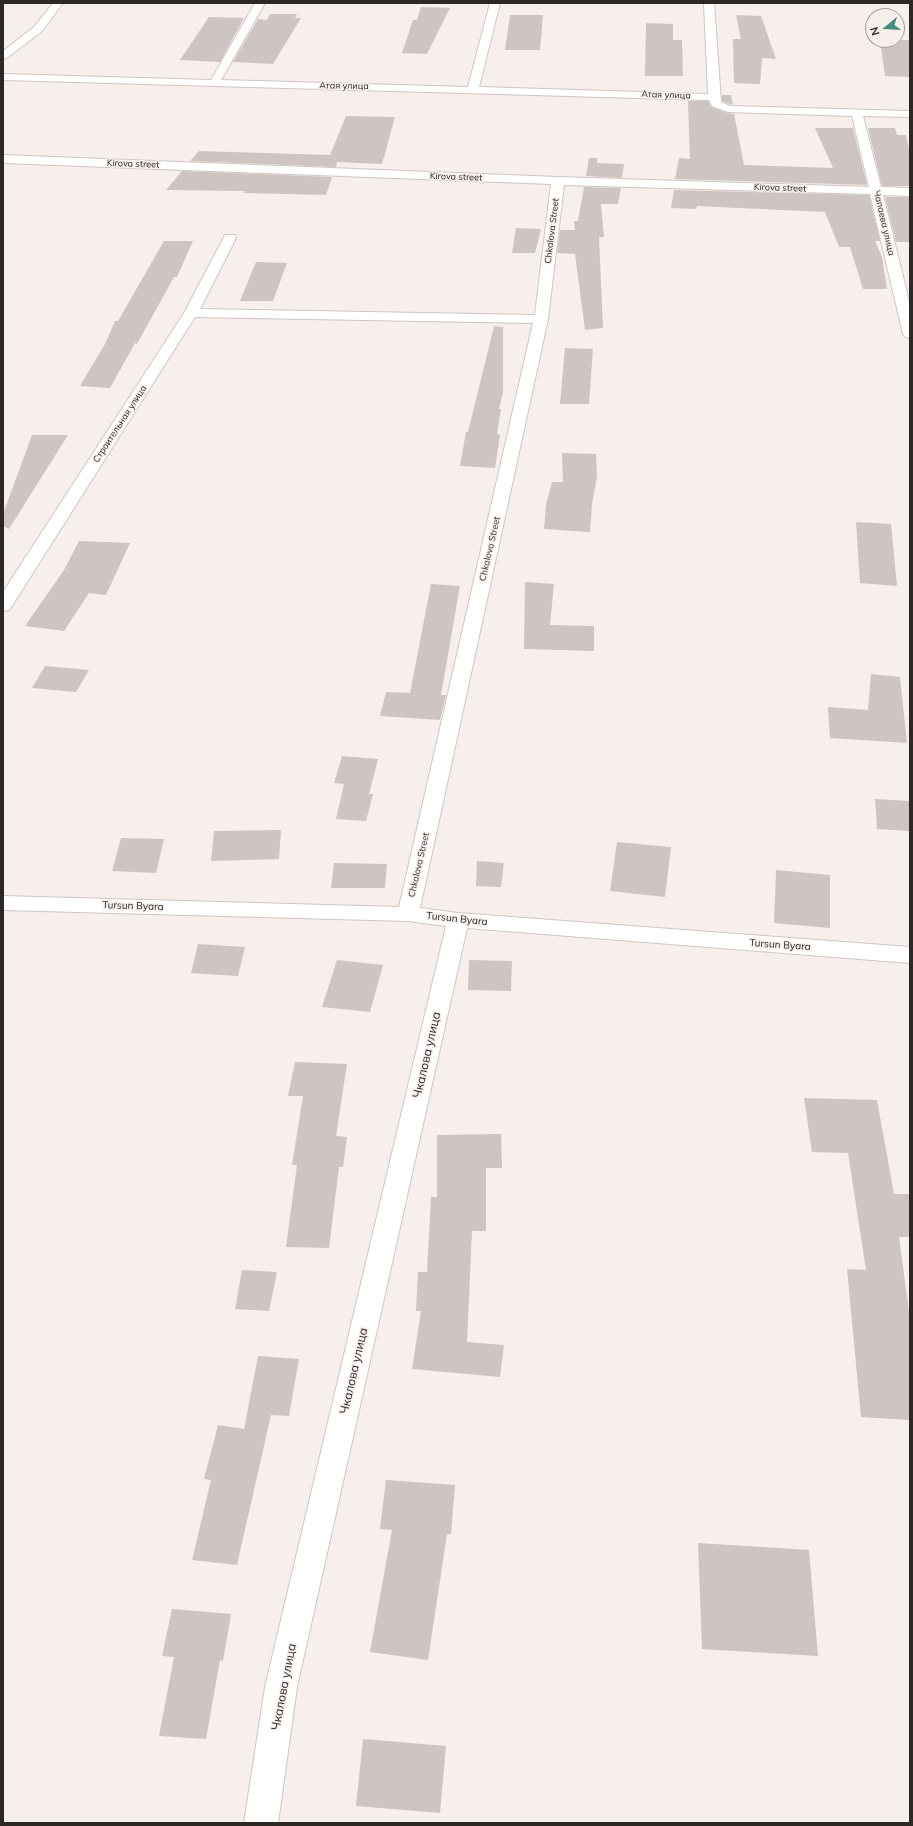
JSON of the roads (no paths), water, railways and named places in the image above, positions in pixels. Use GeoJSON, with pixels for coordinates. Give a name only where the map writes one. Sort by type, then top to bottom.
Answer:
{"type":"FeatureCollection","features":[{"type":"Feature","properties":{"kind":"street"},"geometry":{"type":"LineString","coordinates":[[3,56],[38,29],[58,3]]}},
{"type":"Feature","properties":{"kind":"street"},"geometry":{"type":"LineString","coordinates":[[214,83],[260,3]]}},
{"type":"Feature","properties":{"kind":"street"},"geometry":{"type":"LineString","coordinates":[[473,89],[495,3]]}},
{"type":"Feature","properties":{"kind":"street"},"geometry":{"type":"LineString","coordinates":[[709,3],[714,97],[716,104],[728,109],[910,114]]}},
{"type":"Feature","properties":{"kind":"street"},"geometry":{"type":"LineString","coordinates":[[3,46],[16,47]]}},
{"type":"Feature","properties":{"kind":"street","name":"Атая улица"},"geometry":{"type":"LineString","coordinates":[[3,77],[473,89],[714,97]]}},
{"type":"Feature","properties":{"kind":"street","name":"Чапаева улица"},"geometry":{"type":"LineString","coordinates":[[857,113],[910,334]]}},
{"type":"Feature","properties":{"kind":"street","name":"Kirova street"},"geometry":{"type":"LineString","coordinates":[[3,159],[558,181],[910,192]]}},
{"type":"Feature","properties":{"kind":"street","name":"Chkalova Street"},"geometry":{"type":"LineString","coordinates":[[408,914],[541,319],[558,181]]}},
{"type":"Feature","properties":{"kind":"street","name":"Строительная улица"},"geometry":{"type":"LineString","coordinates":[[3,606],[191,313],[230,238]]}},
{"type":"Feature","properties":{"kind":"street"},"geometry":{"type":"LineString","coordinates":[[191,313],[541,319]]}},
{"type":"Feature","properties":{"kind":"street","name":"Tursun Byara"},"geometry":{"type":"LineString","coordinates":[[3,903],[408,914],[458,920],[910,955]]}},
{"type":"Feature","properties":{"kind":"street","name":"Чкалова улица"},"geometry":{"type":"LineString","coordinates":[[261,1823],[282,1687],[458,920]]}}]}
